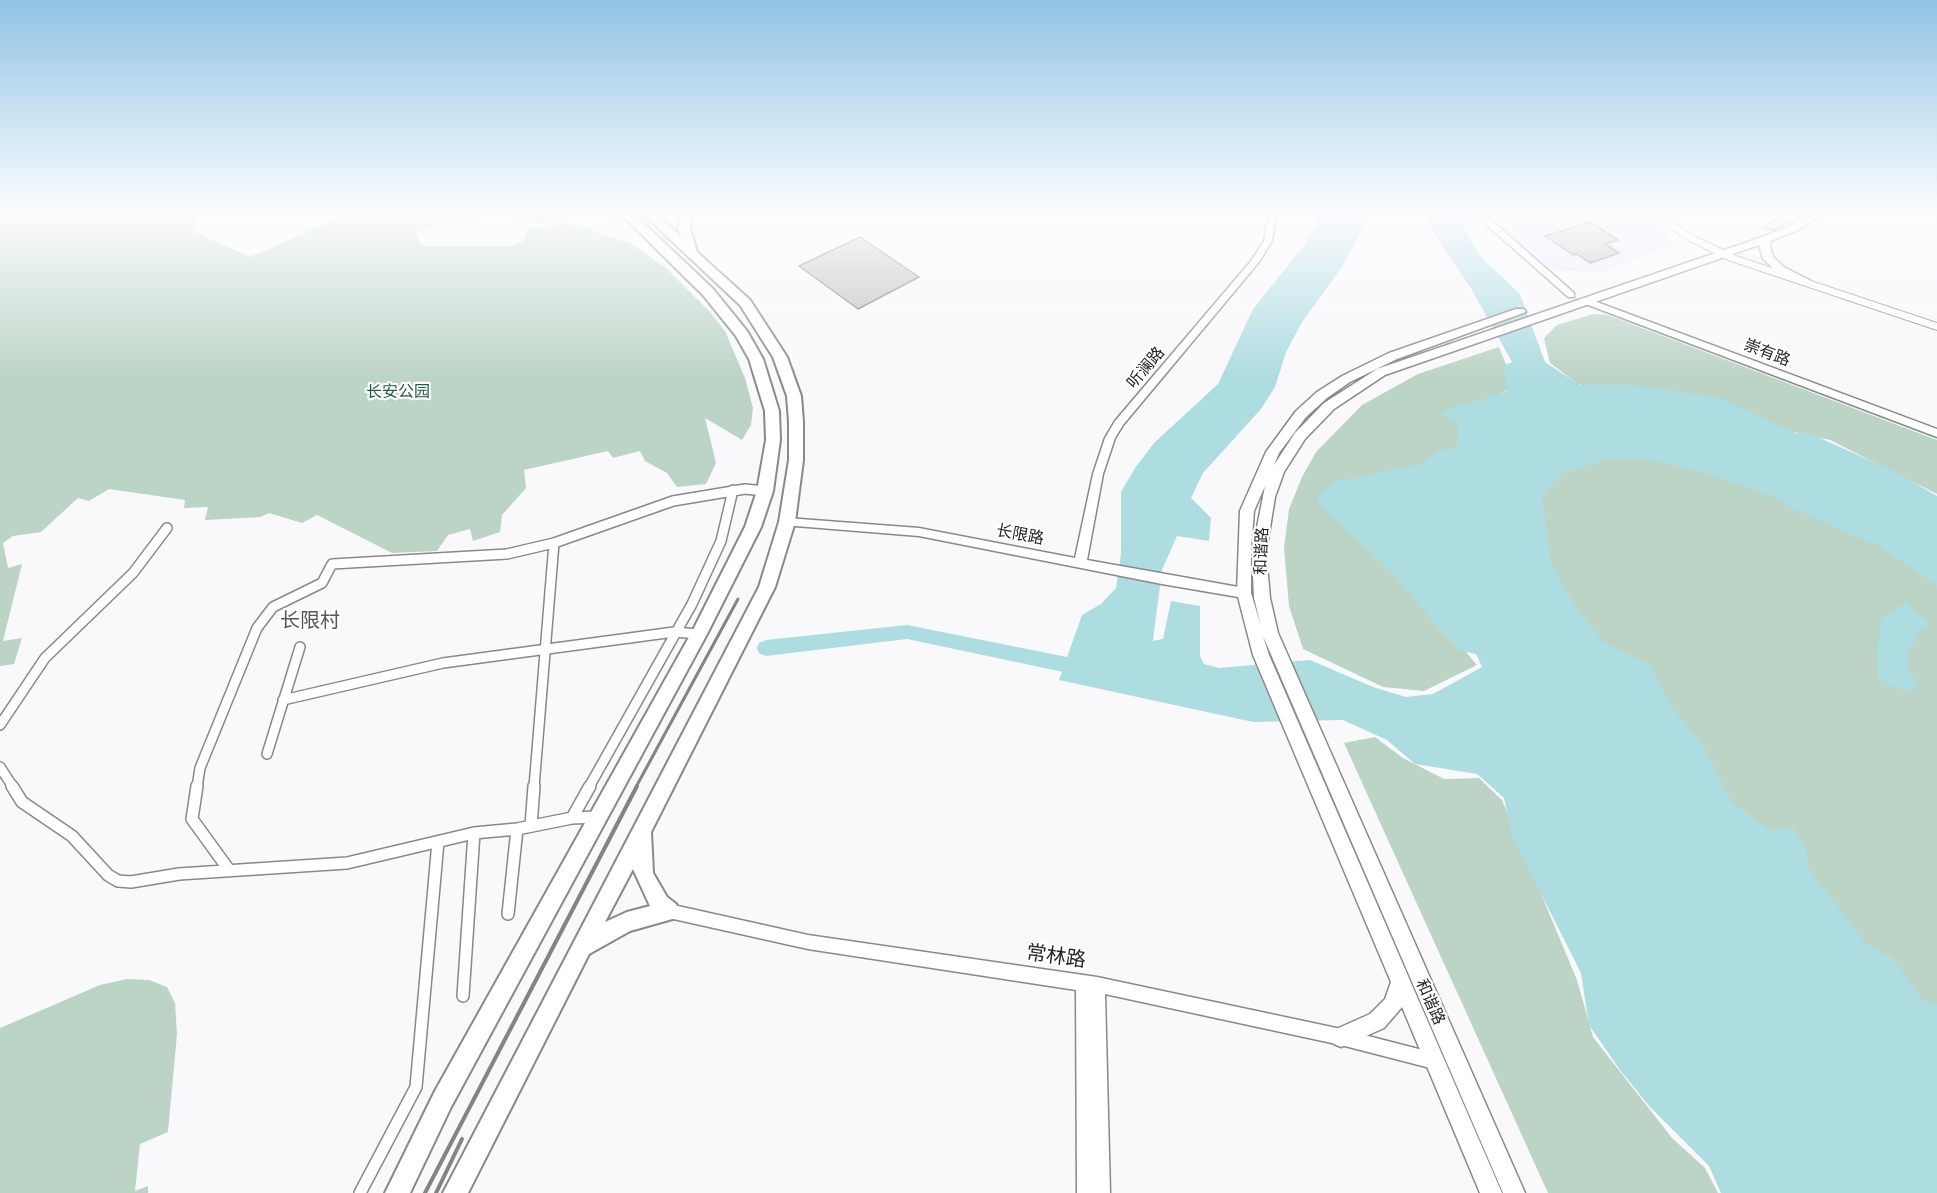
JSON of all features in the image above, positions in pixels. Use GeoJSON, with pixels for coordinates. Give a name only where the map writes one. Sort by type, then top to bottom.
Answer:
{"type":"FeatureCollection","features":[{"type":"Feature","properties":{"kind":"highway"},"geometry":{"type":"LineString","coordinates":[[397,1193],[443,1099],[699,634],[753,526],[765,491],[771,463],[772,411],[756,359],[742,334],[708,292],[682,268]]}},
{"type":"Feature","properties":{"kind":"highway"},"geometry":{"type":"LineString","coordinates":[[455,1193],[766,587],[788,522],[796,460],[794,396],[786,371],[757,318],[709,268]]}},
{"type":"Feature","properties":{"kind":"highway"},"geometry":{"type":"LineString","coordinates":[[642,827],[641,862],[644,876],[660,904],[669,911]]}},
{"type":"Feature","properties":{"kind":"highway"},"geometry":{"type":"LineString","coordinates":[[578,950],[595,938],[627,922],[669,911]]}},
{"type":"Feature","properties":{"kind":"main road","name":"和谐路"},"geometry":{"type":"LineString","coordinates":[[1269,654],[1262,598],[1260,536],[1271,484],[1300,435],[1329,406],[1381,372],[1569,296],[1664,268]]}},
{"type":"Feature","properties":{"kind":"main road","name":"和谐路"},"geometry":{"type":"LineString","coordinates":[[1491,1193],[1401,982],[1301,729],[1244,593],[1247,511],[1273,452],[1301,414],[1322,395],[1371,365],[1490,328],[1541,316],[1675,268]]}},
{"type":"Feature","properties":{"kind":"main road"},"geometry":{"type":"LineString","coordinates":[[1763,268],[1937,327]]}},
{"type":"Feature","properties":{"kind":"main road"},"geometry":{"type":"LineString","coordinates":[[1779,268],[1807,283]]}},
{"type":"Feature","properties":{"kind":"main road","name":"和谐路"},"geometry":{"type":"LineString","coordinates":[[1301,729],[1514,1193]]}},
{"type":"Feature","properties":{"kind":"main road"},"geometry":{"type":"LineString","coordinates":[[1341,1037],[1377,1021],[1393,1005],[1401,982]]}},
{"type":"Feature","properties":{"kind":"street","name":"听澜路"},"geometry":{"type":"LineString","coordinates":[[1080,564],[1098,474],[1110,438],[1119,423],[1248,268]]}},
{"type":"Feature","properties":{"kind":"street"},"geometry":{"type":"LineString","coordinates":[[1538,268],[1569,296]]}},
{"type":"Feature","properties":{"kind":"street","name":"崇有路"},"geometry":{"type":"LineString","coordinates":[[1586,301],[1937,433]]}},
{"type":"Feature","properties":{"kind":"street"},"geometry":{"type":"LineString","coordinates":[[229,870],[192,819],[200,768],[256,628],[264,616],[286,600],[322,583],[332,564],[507,554],[554,543],[673,501],[733,490],[765,491]]}},
{"type":"Feature","properties":{"kind":"street"},"geometry":{"type":"LineString","coordinates":[[572,818],[674,632],[692,604],[722,541],[733,490]]}},
{"type":"Feature","properties":{"kind":"street","name":"长限路"},"geometry":{"type":"LineString","coordinates":[[788,522],[919,532],[1244,593]]}},
{"type":"Feature","properties":{"kind":"street"},"geometry":{"type":"LineString","coordinates":[[0,725],[45,658],[133,573],[167,528]]}},
{"type":"Feature","properties":{"kind":"street"},"geometry":{"type":"LineString","coordinates":[[531,826],[554,543]]}},
{"type":"Feature","properties":{"kind":"street"},"geometry":{"type":"LineString","coordinates":[[283,700],[443,663],[545,647],[674,632],[699,634]]}},
{"type":"Feature","properties":{"kind":"street"},"geometry":{"type":"LineString","coordinates":[[267,754],[300,647]]}},
{"type":"Feature","properties":{"kind":"street"},"geometry":{"type":"LineString","coordinates":[[0,767],[5,784],[22,802],[72,836],[108,875],[118,881],[131,882],[229,870],[347,863],[474,833],[518,829],[572,818],[597,817]]}},
{"type":"Feature","properties":{"kind":"street"},"geometry":{"type":"LineString","coordinates":[[508,914],[518,829]]}},
{"type":"Feature","properties":{"kind":"street"},"geometry":{"type":"LineString","coordinates":[[463,996],[474,833]]}},
{"type":"Feature","properties":{"kind":"street"},"geometry":{"type":"LineString","coordinates":[[360,1193],[416,1087],[438,842]]}},
{"type":"Feature","properties":{"kind":"street","name":"常林路"},"geometry":{"type":"LineString","coordinates":[[669,911],[808,942],[1090,984],[1341,1037],[1434,1061]]}},
{"type":"Feature","properties":{"kind":"street"},"geometry":{"type":"LineString","coordinates":[[1086,1193],[1090,984]]}},
{"type":"Feature","properties":{"kind":"street"},"geometry":{"type":"LineString","coordinates":[[1090,984],[1101,1193]]}},
{"type":"Feature","properties":{"kind":"shaded area"},"geometry":{"type":"Polygon","coordinates":[[[1551,268],[1612,268],[1597,273],[1554,270],[1551,268]]]}},
{"type":"Feature","properties":{"kind":"green space","name":"长安公园"},"geometry":{"type":"Polygon","coordinates":[[[0,268],[666,268],[709,311],[725,331],[745,378],[753,408],[751,425],[742,440],[705,418],[716,463],[706,484],[677,487],[667,473],[645,461],[640,451],[613,458],[608,451],[524,470],[526,488],[502,515],[500,532],[473,541],[470,529],[448,535],[437,551],[392,553],[317,515],[302,523],[269,513],[261,517],[205,520],[208,507],[184,508],[185,500],[109,489],[89,501],[78,498],[41,532],[13,536],[3,543],[8,568],[22,564],[3,641],[22,638],[14,664],[0,666],[0,268]]]}},
{"type":"Feature","properties":{"kind":"green space"},"geometry":{"type":"Polygon","coordinates":[[[1593,314],[1608,315],[1937,440],[1937,494],[1830,440],[1578,384],[1550,363],[1544,338],[1557,325],[1593,314]]]}},
{"type":"Feature","properties":{"kind":"green space"},"geometry":{"type":"Polygon","coordinates":[[[1499,347],[1515,387],[1468,407],[1455,452],[1443,625],[1477,665],[1424,691],[1383,687],[1303,649],[1289,606],[1284,548],[1289,509],[1302,477],[1316,452],[1362,405],[1418,374],[1499,347]]]}},
{"type":"Feature","properties":{"kind":"green space"},"geometry":{"type":"Polygon","coordinates":[[[1592,447],[1763,477],[1937,570],[1937,1061],[1543,594],[1516,501],[1592,447]]]}},
{"type":"Feature","properties":{"kind":"green space"},"geometry":{"type":"Polygon","coordinates":[[[1375,737],[1403,758],[1444,779],[1479,778],[1502,800],[1577,980],[1593,1037],[1672,1138],[1705,1168],[1718,1193],[1548,1193],[1344,743],[1375,737]]]}},
{"type":"Feature","properties":{"kind":"green space"},"geometry":{"type":"Polygon","coordinates":[[[127,979],[149,980],[167,987],[175,1003],[177,1034],[168,1132],[140,1144],[135,1191],[148,1186],[148,1193],[0,1193],[0,1028],[100,985],[127,979]]]}},
{"type":"Feature","properties":{"kind":"water"},"geometry":{"type":"Polygon","coordinates":[[[1286,268],[1341,268],[1302,322],[1286,352],[1275,387],[1261,409],[1203,473],[1191,498],[1211,518],[1209,541],[1177,536],[1162,570],[1153,641],[1163,639],[1171,601],[1200,606],[1200,656],[1204,664],[1219,668],[1310,660],[1373,687],[1406,697],[1433,694],[1482,667],[1476,654],[1461,651],[1440,631],[1393,573],[1319,505],[1318,496],[1333,482],[1418,465],[1439,451],[1457,447],[1458,424],[1439,413],[1507,391],[1503,366],[1512,362],[1457,268],[1492,268],[1520,294],[1545,362],[1580,385],[1631,385],[1719,397],[1796,433],[1811,434],[1896,472],[1937,496],[1937,586],[1880,547],[1800,512],[1769,495],[1701,472],[1657,461],[1614,457],[1562,474],[1542,496],[1552,566],[1574,604],[1602,641],[1651,665],[1669,704],[1703,745],[1731,801],[1771,831],[1793,827],[1806,849],[1809,869],[1867,945],[1893,958],[1923,1001],[1937,1004],[1937,1193],[1721,1193],[1709,1166],[1650,1107],[1620,1070],[1589,1025],[1581,973],[1512,836],[1504,798],[1477,774],[1415,764],[1387,740],[1343,720],[1253,722],[1059,680],[1082,615],[1101,604],[1116,588],[1121,554],[1121,492],[1154,443],[1218,384],[1253,309],[1286,268]]]}},
{"type":"Feature","properties":{"kind":"water"},"geometry":{"type":"Polygon","coordinates":[[[1906,602],[1930,623],[1920,631],[1907,655],[1909,669],[1917,685],[1910,692],[1891,686],[1878,678],[1877,653],[1882,618],[1906,602]]]}},
{"type":"Feature","properties":{"kind":"building"},"geometry":{"type":"Polygon","coordinates":[[[801,268],[905,268],[919,277],[858,309],[801,268]]]}},
{"type":"Feature","properties":{"kind":"waterway"},"geometry":{"type":"LineString","coordinates":[[766,648],[907,632],[1087,669]]}},
{"type":"Feature","properties":{"kind":"railway"},"geometry":{"type":"LineString","coordinates":[[636,787],[738,599]]}},
{"type":"Feature","properties":{"kind":"railway"},"geometry":{"type":"LineString","coordinates":[[425,1193],[637,786]]}},
{"type":"Feature","properties":{"kind":"railway"},"geometry":{"type":"LineString","coordinates":[[436,1193],[462,1139]]}},
{"type":"Feature","properties":{"kind":"district","name":"长限村"},"geometry":{"type":"Point","coordinates":[310,621]}}]}
